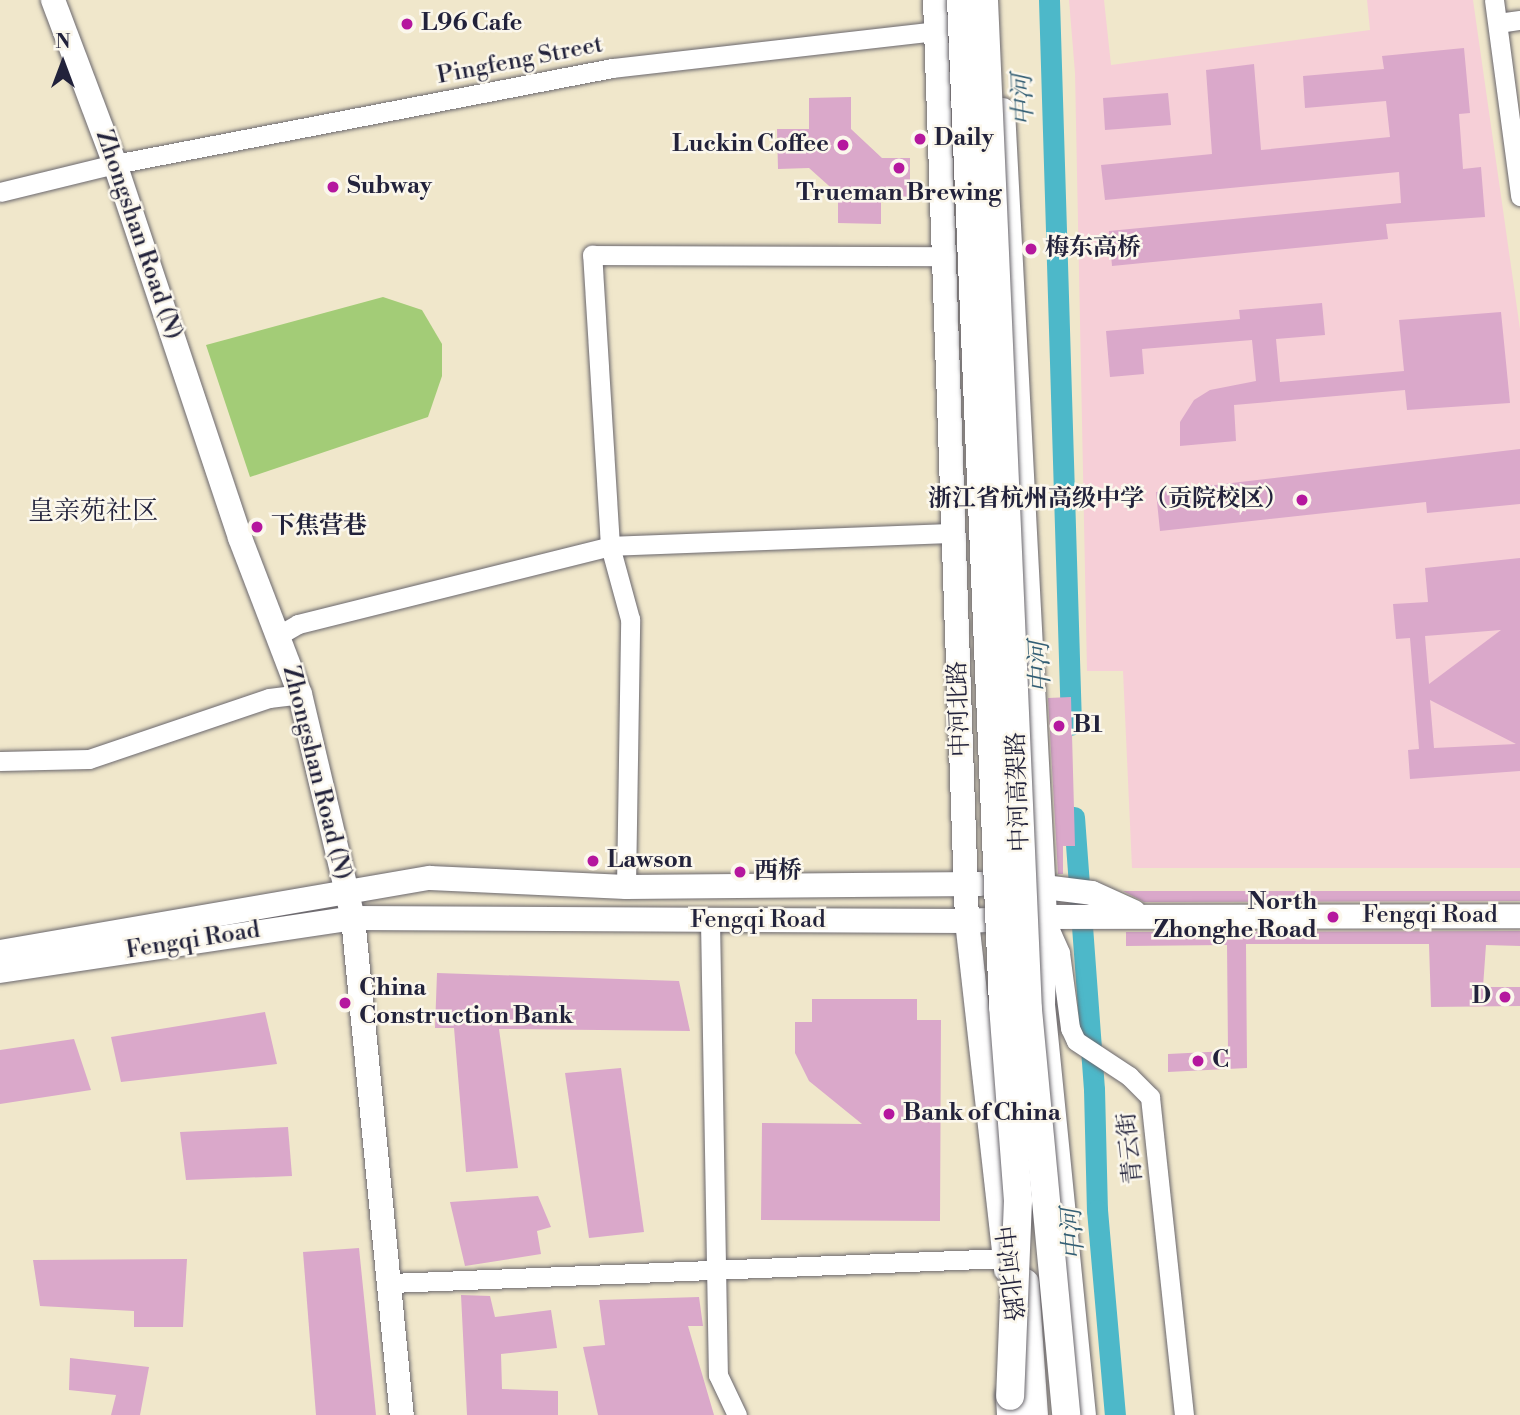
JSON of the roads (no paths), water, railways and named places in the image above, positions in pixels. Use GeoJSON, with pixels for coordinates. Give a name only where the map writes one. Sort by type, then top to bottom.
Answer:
{"type":"FeatureCollection","features":[{"type":"Feature","properties":{"kind":"highway","name":"中河高架路"},"geometry":{"type":"LineString","coordinates":[[961,0],[1002,992],[1034,1415]]}},
{"type":"Feature","properties":{"kind":"highway","name":"中河高架路"},"geometry":{"type":"LineString","coordinates":[[985,0],[1028,1010],[1066,1415]]}},
{"type":"Feature","properties":{"kind":"highway"},"geometry":{"type":"LineString","coordinates":[[1011,1415],[1018,1200]]}},
{"type":"Feature","properties":{"kind":"main road","name":"Zhongshan Road (N)"},"geometry":{"type":"LineString","coordinates":[[53,0],[116,164],[217,471],[300,694],[353,918],[402,1415]]}},
{"type":"Feature","properties":{"kind":"main road","name":"中河北路"},"geometry":{"type":"LineString","coordinates":[[935,0],[967,921],[1022,1415]]}},
{"type":"Feature","properties":{"kind":"main road"},"geometry":{"type":"LineString","coordinates":[[998,0],[1056,917],[1043,1005],[1084,1415]]}},
{"type":"Feature","properties":{"kind":"main road"},"geometry":{"type":"LineString","coordinates":[[0,952],[429,878],[626,887],[966,884],[1054,887],[1093,905]]}},
{"type":"Feature","properties":{"kind":"main road","name":"Fengqi Road"},"geometry":{"type":"LineString","coordinates":[[0,971],[353,918],[967,921],[1056,917],[1093,905],[1144,916],[1520,916]]}},
{"type":"Feature","properties":{"kind":"street"},"geometry":{"type":"LineString","coordinates":[[1494,0],[1520,196]]}},
{"type":"Feature","properties":{"kind":"street"},"geometry":{"type":"LineString","coordinates":[[1498,23],[1520,20]]}},
{"type":"Feature","properties":{"kind":"street","name":"Pingfeng Street"},"geometry":{"type":"LineString","coordinates":[[0,192],[116,164],[612,68],[937,31]]}},
{"type":"Feature","properties":{"kind":"street"},"geometry":{"type":"LineString","coordinates":[[626,887],[630,620],[610,546],[592,255],[944,256]]}},
{"type":"Feature","properties":{"kind":"street"},"geometry":{"type":"LineString","coordinates":[[279,635],[299,624],[610,546],[954,533]]}},
{"type":"Feature","properties":{"kind":"street"},"geometry":{"type":"LineString","coordinates":[[0,761],[89,759],[269,698],[300,694]]}},
{"type":"Feature","properties":{"kind":"street","name":"青云街"},"geometry":{"type":"LineString","coordinates":[[1056,917],[1069,1028],[1076,1041],[1112,1068],[1129,1076],[1150,1097],[1184,1415]]}},
{"type":"Feature","properties":{"kind":"street"},"geometry":{"type":"LineString","coordinates":[[710,921],[718,1375],[737,1415]]}},
{"type":"Feature","properties":{"kind":"street"},"geometry":{"type":"LineString","coordinates":[[391,1283],[1005,1258]]}},
{"type":"Feature","properties":{"kind":"waterway","name":"中河"},"geometry":{"type":"LineString","coordinates":[[1049,0],[1071,725]]}},
{"type":"Feature","properties":{"kind":"waterway","name":"中河"},"geometry":{"type":"LineString","coordinates":[[1074,817],[1094,1089],[1097,1210],[1115,1415]]}},
{"type":"Feature","properties":{"kind":"place","name":"L96 Cafe"},"geometry":{"type":"Point","coordinates":[407,24]}},
{"type":"Feature","properties":{"kind":"place","name":"Daily"},"geometry":{"type":"Point","coordinates":[920,139]}},
{"type":"Feature","properties":{"kind":"place","name":"Luckin Coffee"},"geometry":{"type":"Point","coordinates":[843,145]}},
{"type":"Feature","properties":{"kind":"place","name":"Trueman Brewing"},"geometry":{"type":"Point","coordinates":[899,168]}},
{"type":"Feature","properties":{"kind":"place","name":"Subway"},"geometry":{"type":"Point","coordinates":[333,187]}},
{"type":"Feature","properties":{"kind":"place","name":"梅东高桥"},"geometry":{"type":"Point","coordinates":[1031,249]}},
{"type":"Feature","properties":{"kind":"place","name":"浙江省杭州高级中学（贡院校区）"},"geometry":{"type":"Point","coordinates":[1302,500]}},
{"type":"Feature","properties":{"kind":"place","name":"下焦营巷"},"geometry":{"type":"Point","coordinates":[257,527]}},
{"type":"Feature","properties":{"kind":"place","name":"B1"},"geometry":{"type":"Point","coordinates":[1059,726]}},
{"type":"Feature","properties":{"kind":"place","name":"Lawson"},"geometry":{"type":"Point","coordinates":[593,861]}},
{"type":"Feature","properties":{"kind":"place","name":"西桥"},"geometry":{"type":"Point","coordinates":[740,872]}},
{"type":"Feature","properties":{"kind":"place","name":"North Zhonghe Road"},"geometry":{"type":"Point","coordinates":[1333,917]}},
{"type":"Feature","properties":{"kind":"place","name":"D"},"geometry":{"type":"Point","coordinates":[1505,997]}},
{"type":"Feature","properties":{"kind":"place","name":"China Construction Bank"},"geometry":{"type":"Point","coordinates":[345,1003]}},
{"type":"Feature","properties":{"kind":"place","name":"C"},"geometry":{"type":"Point","coordinates":[1198,1061]}},
{"type":"Feature","properties":{"kind":"place","name":"Bank of China"},"geometry":{"type":"Point","coordinates":[889,1114]}},
{"type":"Feature","properties":{"kind":"district","name":"皇亲苑社区"},"geometry":{"type":"Point","coordinates":[93,512]}}]}
